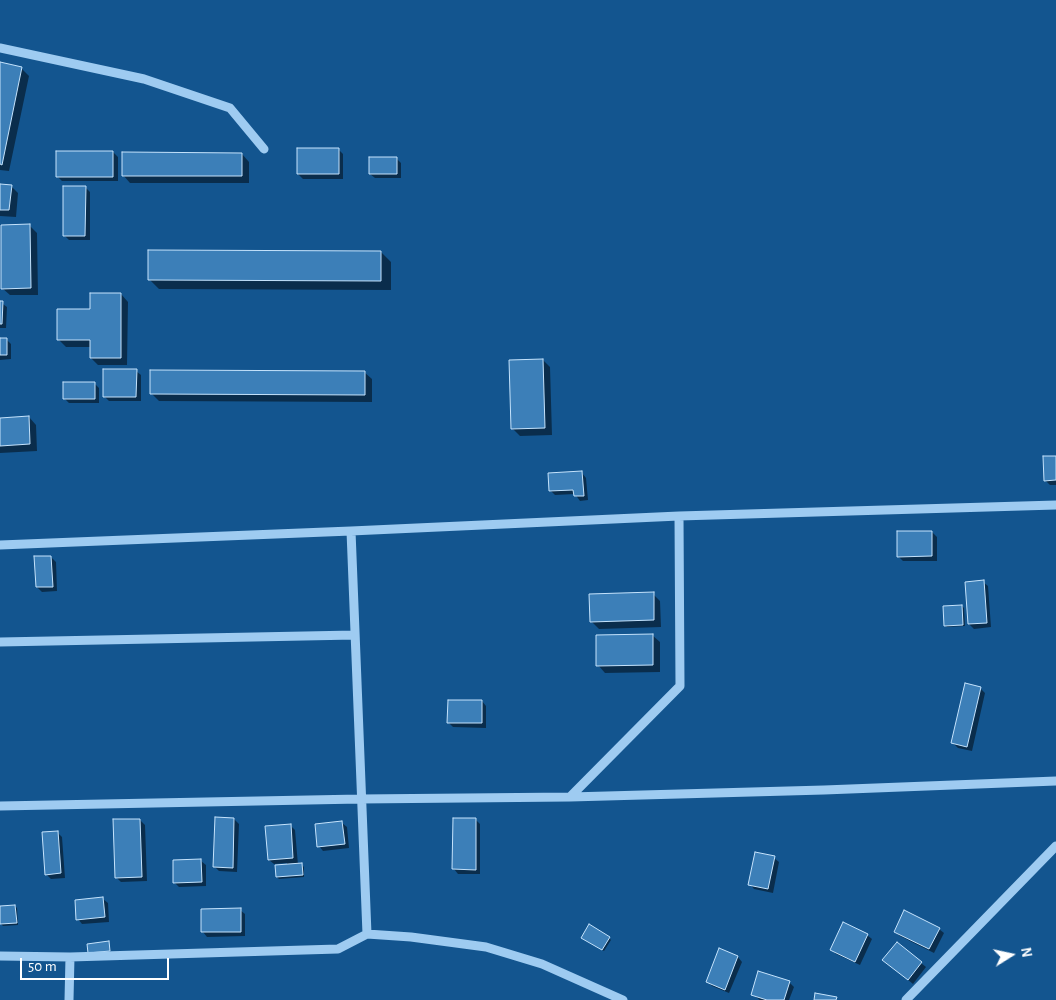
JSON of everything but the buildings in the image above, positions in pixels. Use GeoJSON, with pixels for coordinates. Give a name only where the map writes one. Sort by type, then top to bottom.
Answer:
{"type":"FeatureCollection","features":[{"type":"Feature","properties":{"kind":"street"},"geometry":{"type":"LineString","coordinates":[[0,48],[144,79],[230,108],[264,149]]}},
{"type":"Feature","properties":{"kind":"street"},"geometry":{"type":"LineString","coordinates":[[0,545],[679,516],[1056,505]]}},
{"type":"Feature","properties":{"kind":"street"},"geometry":{"type":"LineString","coordinates":[[570,797],[680,686],[679,516]]}},
{"type":"Feature","properties":{"kind":"street"},"geometry":{"type":"LineString","coordinates":[[350,531],[367,934]]}},
{"type":"Feature","properties":{"kind":"street"},"geometry":{"type":"LineString","coordinates":[[0,642],[355,635]]}},
{"type":"Feature","properties":{"kind":"street"},"geometry":{"type":"LineString","coordinates":[[0,806],[570,797],[1056,781]]}},
{"type":"Feature","properties":{"kind":"street"},"geometry":{"type":"LineString","coordinates":[[906,1000],[1056,846]]}},
{"type":"Feature","properties":{"kind":"street"},"geometry":{"type":"LineString","coordinates":[[0,956],[70,957],[338,949],[367,934],[411,937],[486,947],[542,964],[623,1000]]}},
{"type":"Feature","properties":{"kind":"street"},"geometry":{"type":"LineString","coordinates":[[69,1000],[70,957]]}}]}
